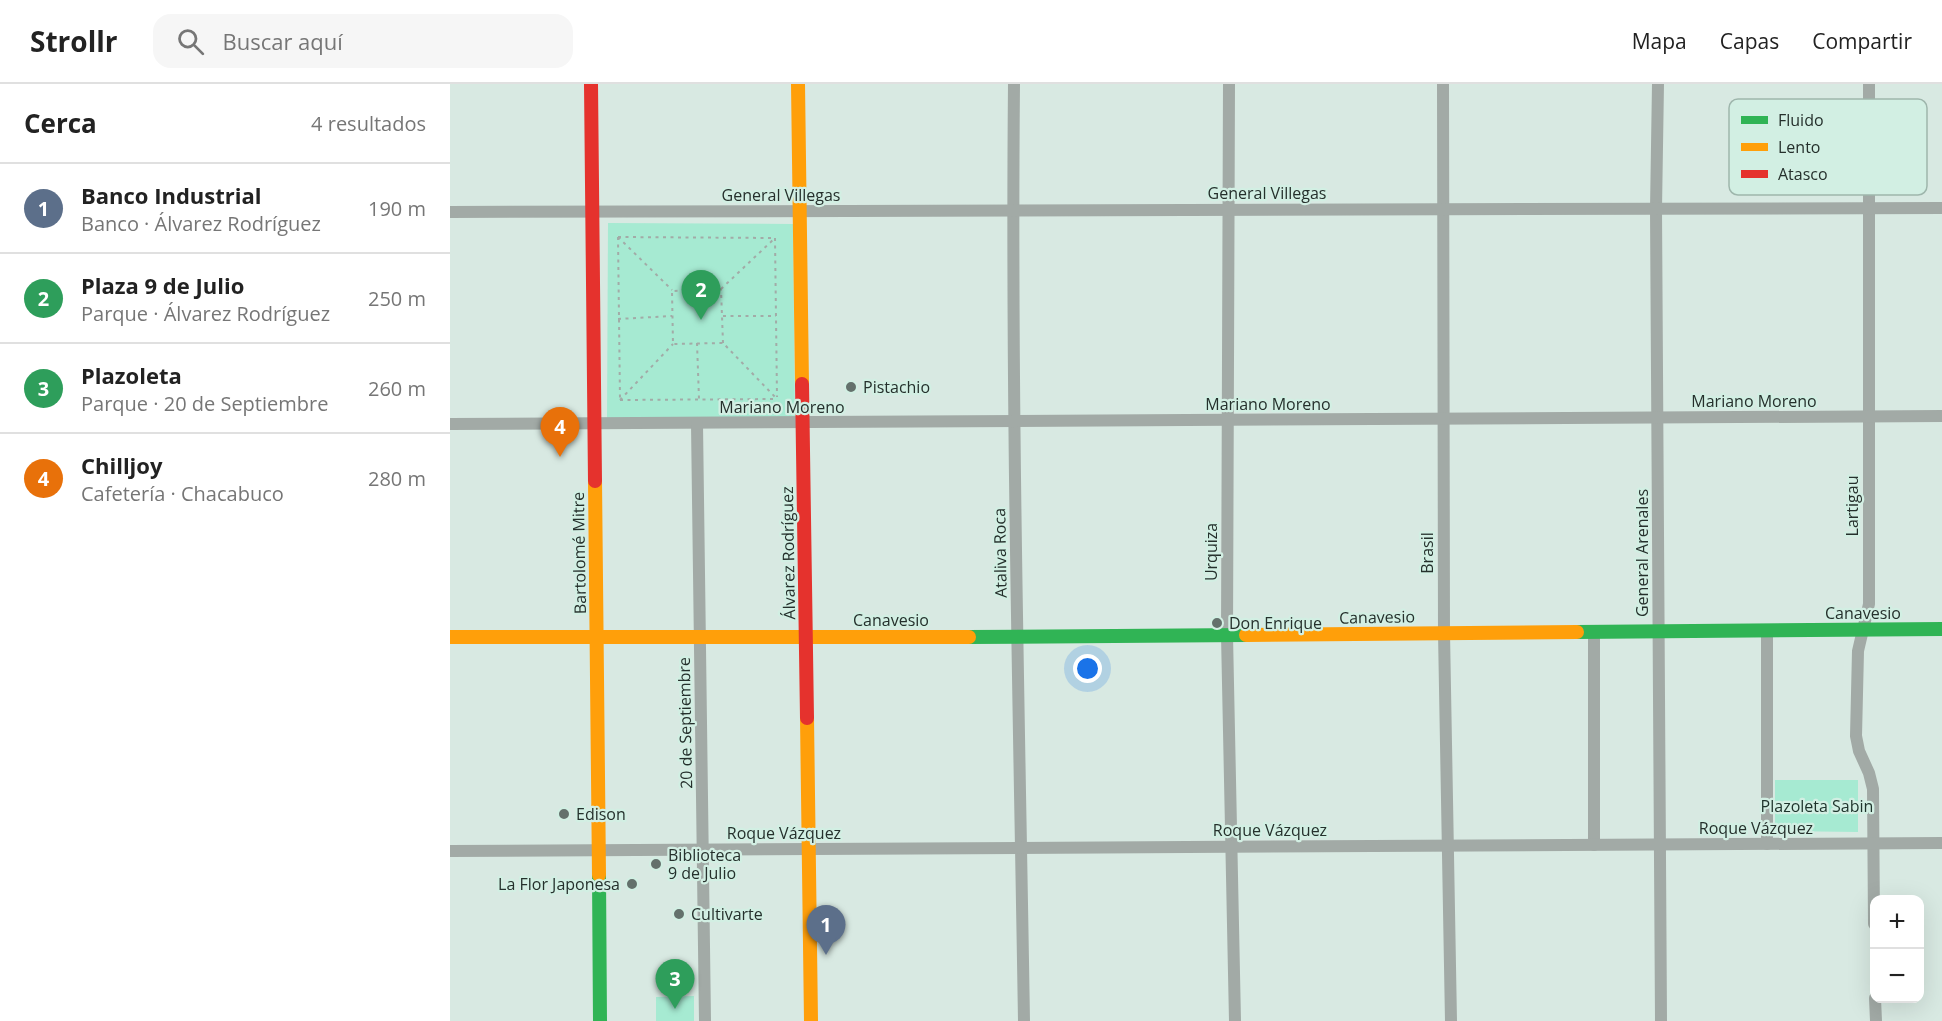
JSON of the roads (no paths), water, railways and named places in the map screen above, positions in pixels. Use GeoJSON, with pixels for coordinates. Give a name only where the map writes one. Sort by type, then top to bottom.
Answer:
{"type":"FeatureCollection","features":[{"type":"Feature","properties":{"kind":"main road","name":"Bartolomé Mitre"},"geometry":{"type":"LineString","coordinates":[[591,84],[600,1021]]}},
{"type":"Feature","properties":{"kind":"main road","name":"Álvarez Rodríguez"},"geometry":{"type":"LineString","coordinates":[[798,84],[811,1021]]}},
{"type":"Feature","properties":{"kind":"main road","name":"Canavesio"},"geometry":{"type":"LineString","coordinates":[[450,637],[1017,637],[1942,629]]}},
{"type":"Feature","properties":{"kind":"street","name":"Ataliva Roca"},"geometry":{"type":"LineString","coordinates":[[1014,84],[1017,637],[1024,1021]]}},
{"type":"Feature","properties":{"kind":"street","name":"Urquiza"},"geometry":{"type":"LineString","coordinates":[[1229,84],[1227,635],[1235,1021]]}},
{"type":"Feature","properties":{"kind":"street","name":"Brasil"},"geometry":{"type":"LineString","coordinates":[[1443,84],[1444,633],[1450,1021]]}},
{"type":"Feature","properties":{"kind":"street","name":"General Arenales"},"geometry":{"type":"LineString","coordinates":[[1658,84],[1656,209],[1661,1021]]}},
{"type":"Feature","properties":{"kind":"street","name":"Lartigau"},"geometry":{"type":"LineString","coordinates":[[1869,84],[1869,99]]}},
{"type":"Feature","properties":{"kind":"street","name":"Lartigau"},"geometry":{"type":"LineString","coordinates":[[1868,195],[1869,604],[1858,651],[1856,736],[1859,751],[1872,781],[1875,895]]}},
{"type":"Feature","properties":{"kind":"street","name":"General Villegas"},"geometry":{"type":"LineString","coordinates":[[450,212],[1942,208]]}},
{"type":"Feature","properties":{"kind":"street","name":"Mariano Moreno"},"geometry":{"type":"LineString","coordinates":[[450,424],[1942,416]]}},
{"type":"Feature","properties":{"kind":"street","name":"20 de Septiembre"},"geometry":{"type":"LineString","coordinates":[[697,424],[705,1021]]}},
{"type":"Feature","properties":{"kind":"street"},"geometry":{"type":"LineString","coordinates":[[1767,630],[1767,844]]}},
{"type":"Feature","properties":{"kind":"street"},"geometry":{"type":"LineString","coordinates":[[1594,632],[1594,845]]}},
{"type":"Feature","properties":{"kind":"street","name":"Roque Vázquez"},"geometry":{"type":"LineString","coordinates":[[450,851],[1942,843]]}},
{"type":"Feature","properties":{"kind":"street"},"geometry":{"type":"LineString","coordinates":[[1875,1003],[1876,1021]]}},
{"type":"Feature","properties":{"kind":"place","name":"Plaza 9 de Julio"},"geometry":{"type":"Point","coordinates":[701,320]}},
{"type":"Feature","properties":{"kind":"place","name":"Pistachio"},"geometry":{"type":"Point","coordinates":[851,387]}},
{"type":"Feature","properties":{"kind":"place","name":"Chilljoy"},"geometry":{"type":"Point","coordinates":[560,457]}},
{"type":"Feature","properties":{"kind":"place","name":"Don Enrique"},"geometry":{"type":"Point","coordinates":[1217,623]}},
{"type":"Feature","properties":{"kind":"place","name":"Edison"},"geometry":{"type":"Point","coordinates":[564,814]}},
{"type":"Feature","properties":{"kind":"place","name":"Biblioteca 9 de Julio"},"geometry":{"type":"Point","coordinates":[656,864]}},
{"type":"Feature","properties":{"kind":"place","name":"La Flor Japonesa"},"geometry":{"type":"Point","coordinates":[632,884]}},
{"type":"Feature","properties":{"kind":"place","name":"Cultivarte"},"geometry":{"type":"Point","coordinates":[679,914]}},
{"type":"Feature","properties":{"kind":"place","name":"Banco Industrial"},"geometry":{"type":"Point","coordinates":[826,955]}},
{"type":"Feature","properties":{"kind":"place","name":"Plazoleta"},"geometry":{"type":"Point","coordinates":[675,1009]}},
{"type":"Feature","properties":{"kind":"park label","name":"Plazoleta Sabin"},"geometry":{"type":"Point","coordinates":[1817,806]}}]}
